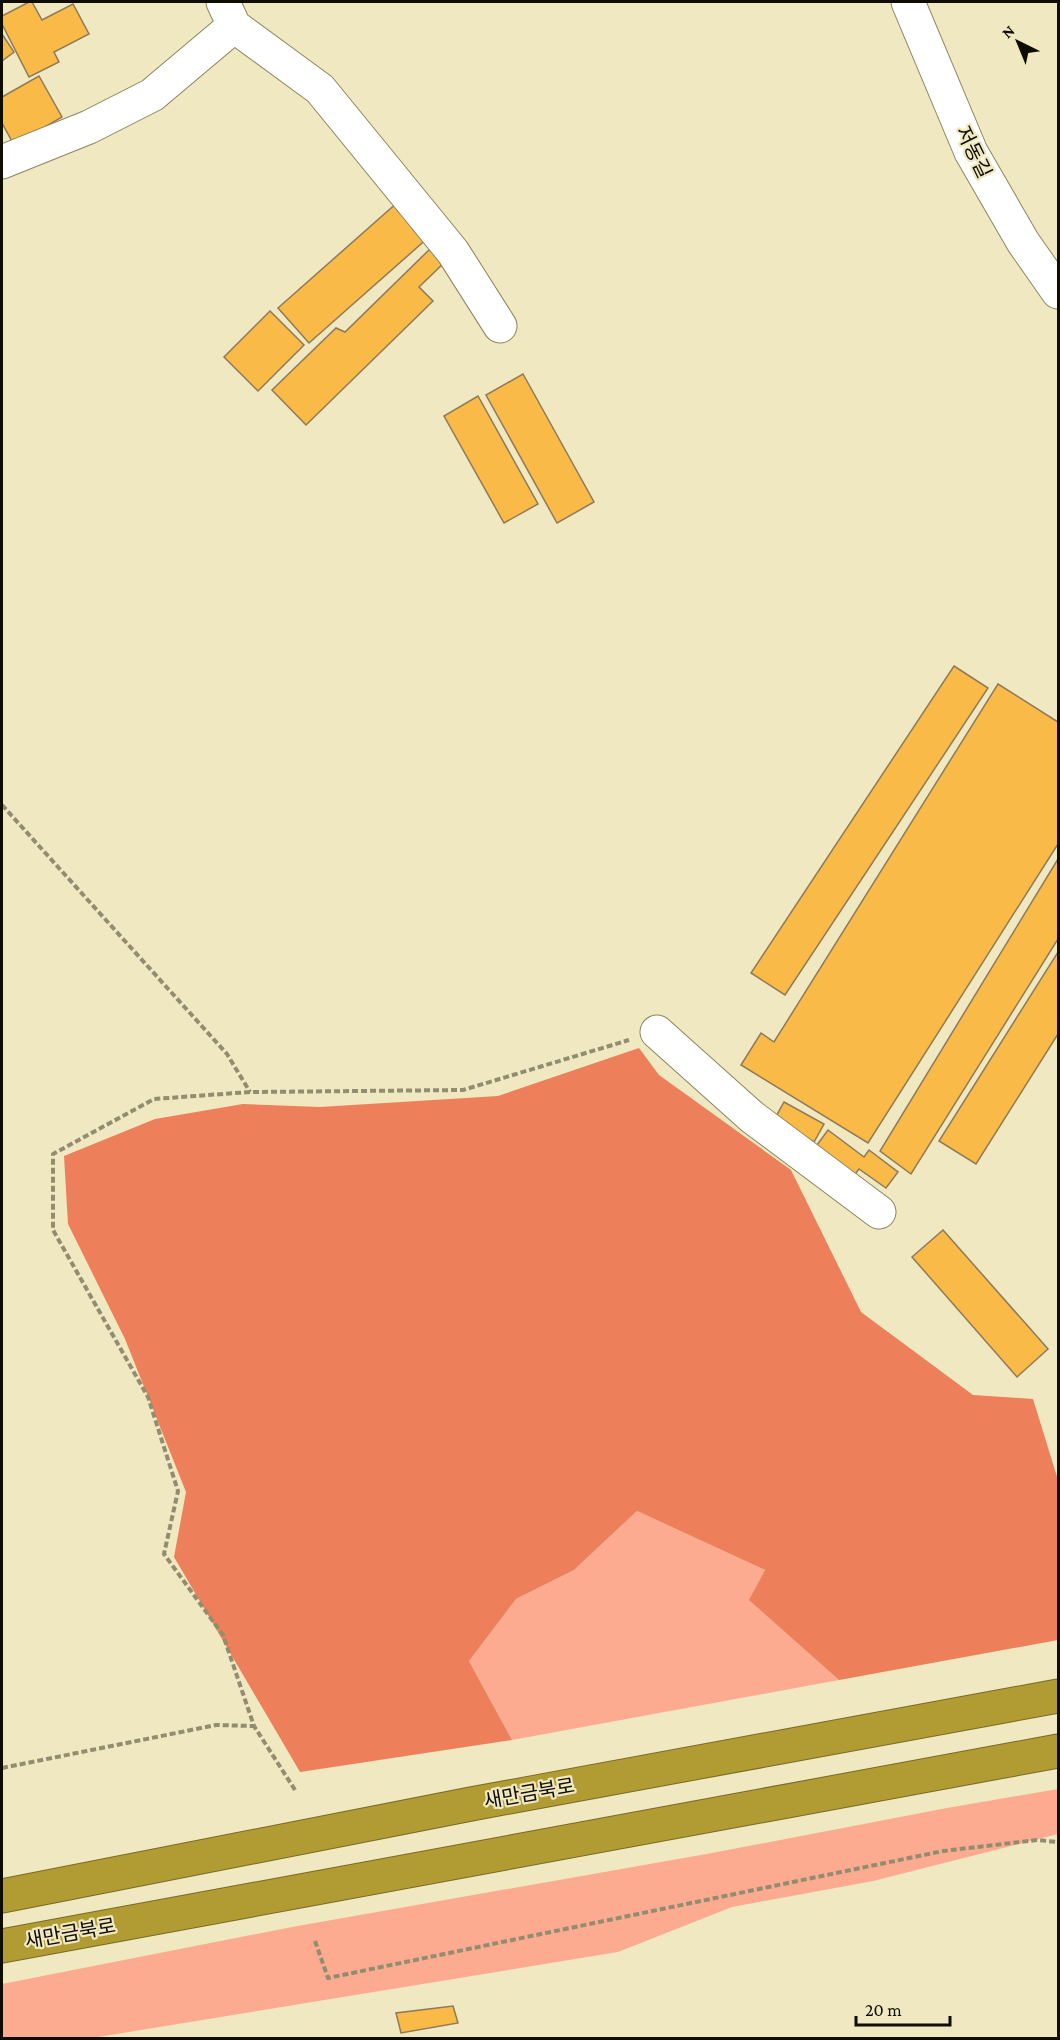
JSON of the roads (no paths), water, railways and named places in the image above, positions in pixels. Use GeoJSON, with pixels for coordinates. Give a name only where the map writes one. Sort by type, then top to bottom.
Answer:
{"type":"FeatureCollection","features":[{"type":"Feature","properties":{"kind":"highway","name":"새만금북로"},"geometry":{"type":"LineString","coordinates":[[2,1896],[471,1804],[1059,1696]]}},
{"type":"Feature","properties":{"kind":"highway","name":"새만금북로"},"geometry":{"type":"LineString","coordinates":[[2,1946],[1059,1751]]}},
{"type":"Feature","properties":{"kind":"street","name":"저동길"},"geometry":{"type":"LineString","coordinates":[[908,2],[971,152],[1023,242],[1059,292]]}},
{"type":"Feature","properties":{"kind":"street"},"geometry":{"type":"LineString","coordinates":[[2,162],[89,127],[152,95],[229,14],[320,89],[453,252],[500,326]]}},
{"type":"Feature","properties":{"kind":"street"},"geometry":{"type":"LineString","coordinates":[[657,1032],[752,1117],[879,1212]]}}]}
